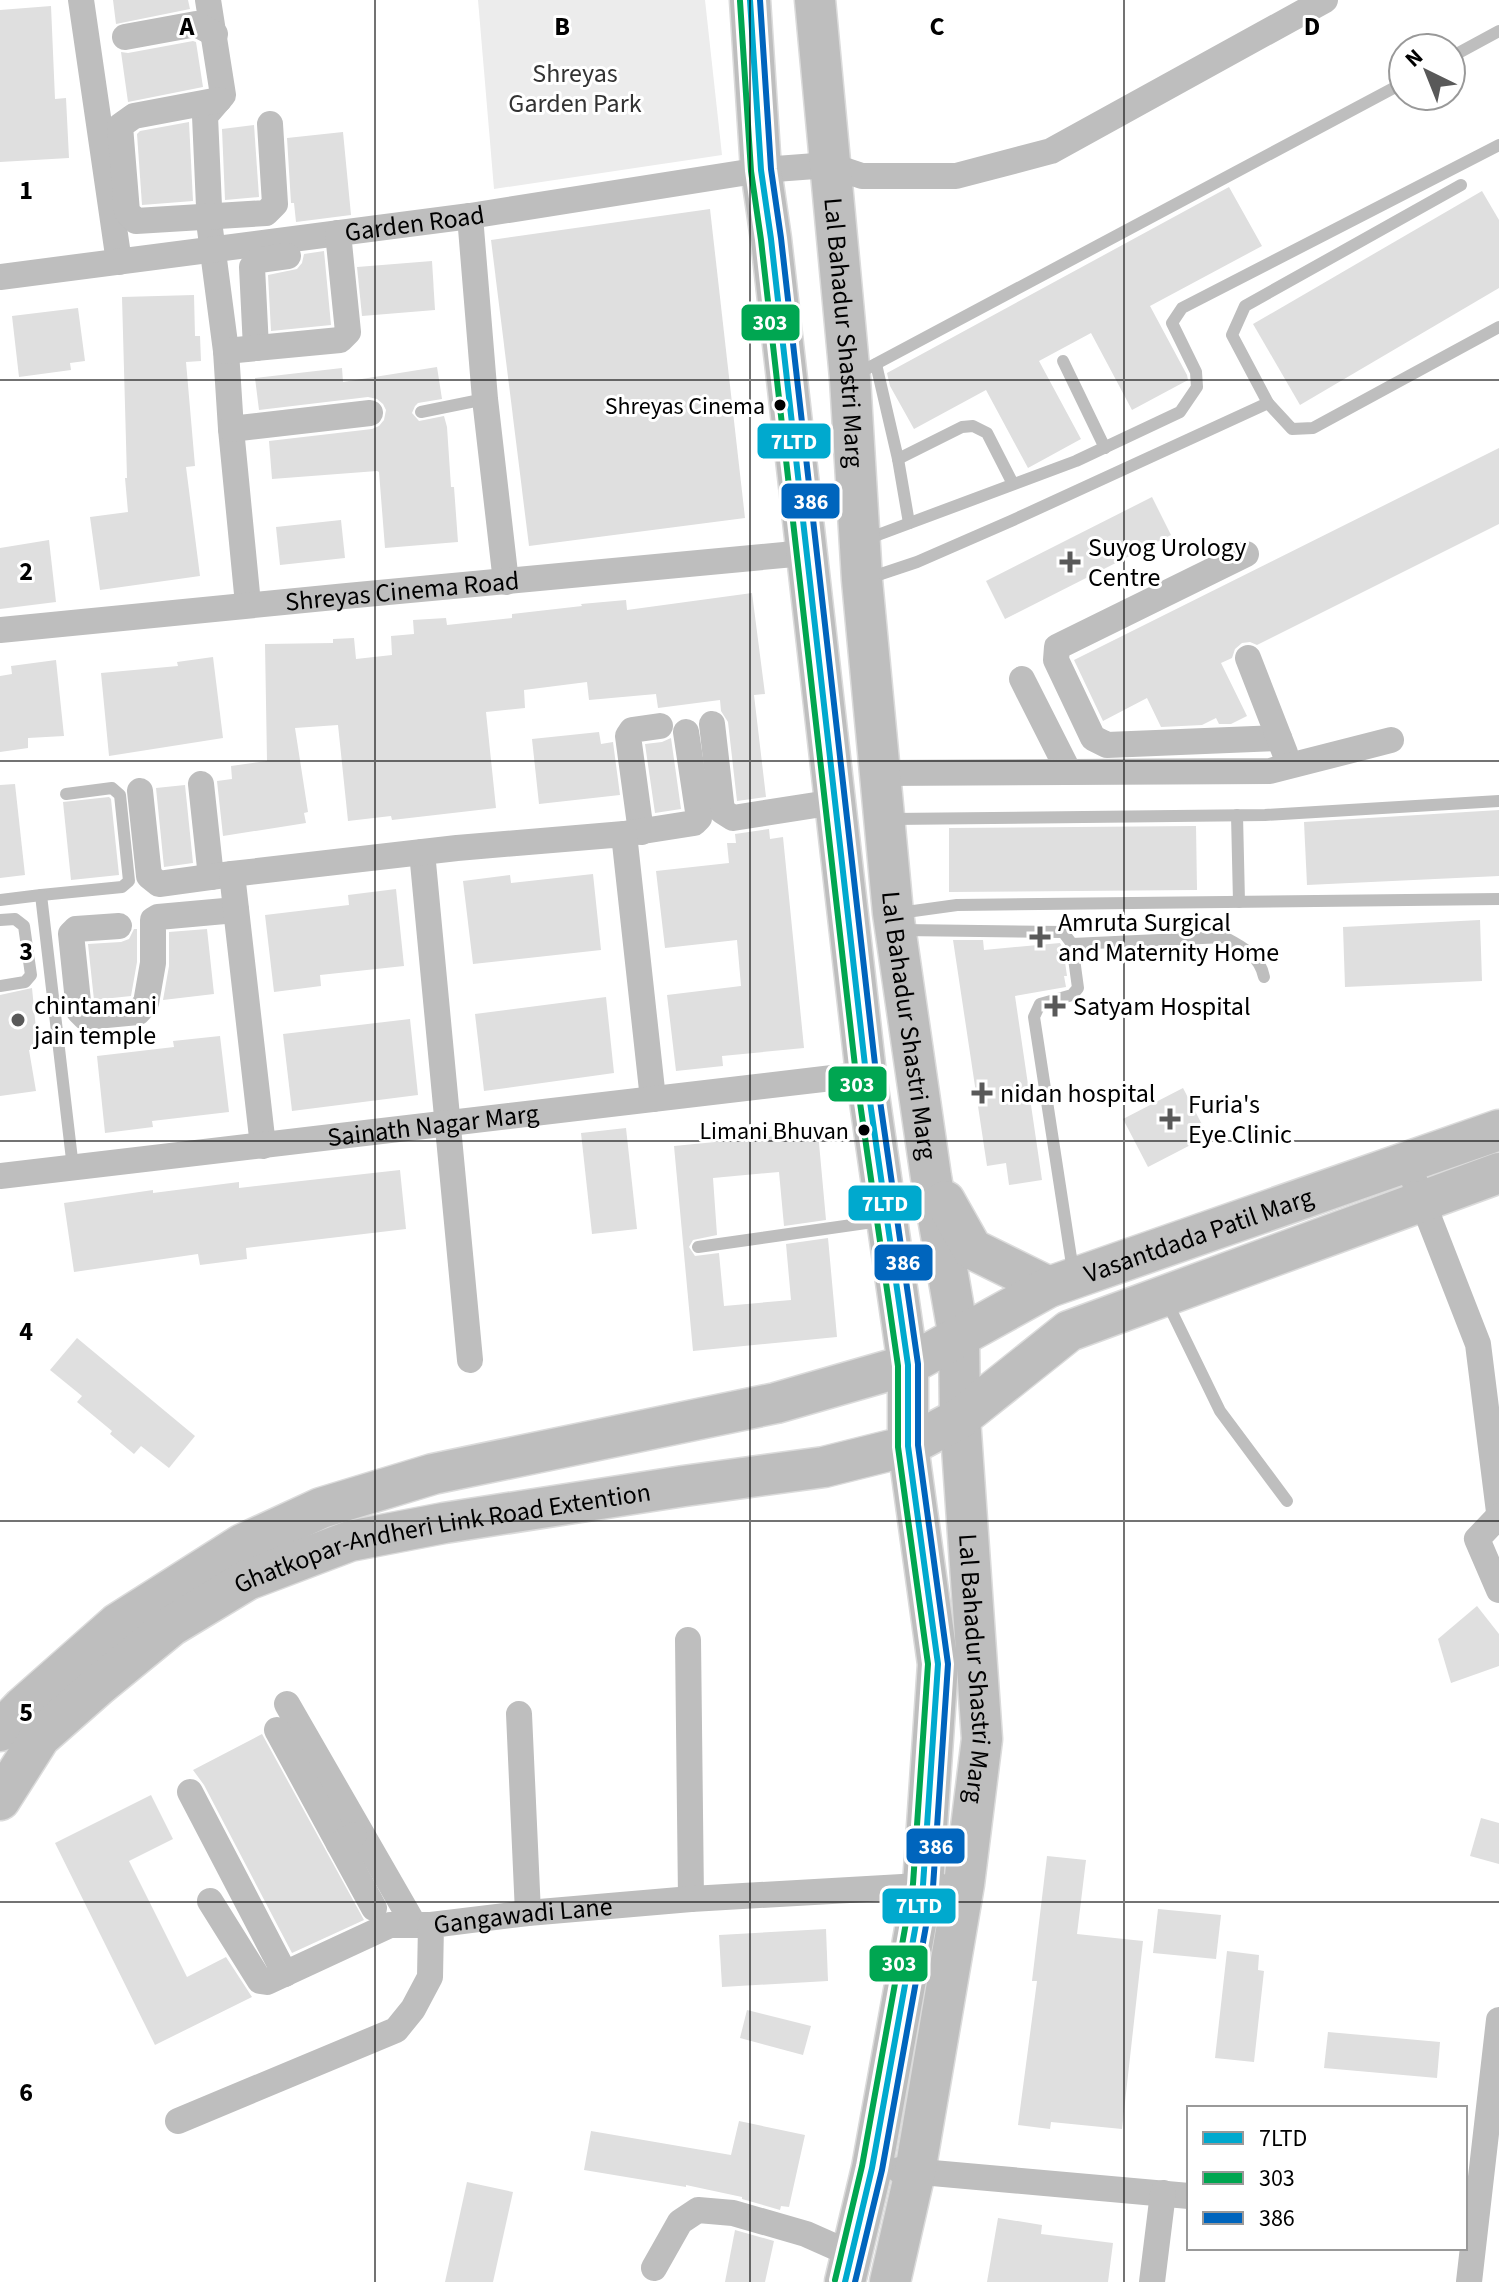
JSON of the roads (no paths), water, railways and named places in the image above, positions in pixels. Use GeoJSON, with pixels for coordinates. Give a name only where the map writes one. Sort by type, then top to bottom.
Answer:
{"type":"FeatureCollection","features":[{"type":"Feature","properties":{"kind":"main road","name":"Lal Bahadur Shastri Marg"},"geometry":{"type":"LineString","coordinates":[[750,0],[761,170],[866,1074],[908,1365],[908,1446],[938,1664],[923,1885],[872,2168],[848,2268]]}},
{"type":"Feature","properties":{"kind":"main road","name":"Lal Bahadur Shastri Marg"},"geometry":{"type":"LineString","coordinates":[[815,0],[829,165],[863,371],[861,561],[894,922],[931,1177],[959,1338],[960,1418],[982,1739],[964,1884],[915,2172],[890,2282]]}},
{"type":"Feature","properties":{"kind":"main road","name":"Vasantdada Patil Marg"},"geometry":{"type":"LineString","coordinates":[[908,1365],[1061,1282],[1499,1130]]}},
{"type":"Feature","properties":{"kind":"main road","name":"Vasantdada Patil Marg"},"geometry":{"type":"LineString","coordinates":[[960,1418],[1069,1331],[1499,1173]]}},
{"type":"Feature","properties":{"kind":"main road"},"geometry":{"type":"LineString","coordinates":[[931,1177],[972,1249],[1061,1282]]}},
{"type":"Feature","properties":{"kind":"main road"},"geometry":{"type":"LineString","coordinates":[[1270,1211],[1283,1252]]}},
{"type":"Feature","properties":{"kind":"main road"},"geometry":{"type":"LineString","coordinates":[[1129,1260],[1153,1299]]}},
{"type":"Feature","properties":{"kind":"main road","name":"Ghatkopar-Andheri Link Road Extention"},"geometry":{"type":"LineString","coordinates":[[0,1731],[117,1624],[243,1544],[321,1508],[433,1474],[776,1403],[908,1365]]}},
{"type":"Feature","properties":{"kind":"main road","name":"Ghatkopar-Andheri Link Road Extention"},"geometry":{"type":"LineString","coordinates":[[0,1800],[40,1737],[171,1626],[247,1580],[350,1541],[444,1523],[824,1467],[908,1446],[960,1418]]}},
{"type":"Feature","properties":{"kind":"main road"},"geometry":{"type":"LineString","coordinates":[[433,1474],[444,1523]]}},
{"type":"Feature","properties":{"kind":"street"},"geometry":{"type":"LineString","coordinates":[[81,0],[119,262]]}},
{"type":"Feature","properties":{"kind":"street"},"geometry":{"type":"LineString","coordinates":[[208,0],[223,95],[205,116],[209,218],[226,351],[248,604]]}},
{"type":"Feature","properties":{"kind":"street"},"geometry":{"type":"LineString","coordinates":[[829,165],[862,176],[956,176],[1051,151],[1325,0]]}},
{"type":"Feature","properties":{"kind":"street"},"geometry":{"type":"LineString","coordinates":[[125,37],[196,24],[215,34]]}},
{"type":"Feature","properties":{"kind":"street"},"geometry":{"type":"LineString","coordinates":[[219,100],[134,116],[120,126],[127,212],[136,221],[266,213],[275,204],[270,124]]}},
{"type":"Feature","properties":{"kind":"street","name":"Garden Road"},"geometry":{"type":"LineString","coordinates":[[0,277],[213,249],[339,241],[470,216],[761,170],[829,165]]}},
{"type":"Feature","properties":{"kind":"street"},"geometry":{"type":"LineString","coordinates":[[470,216],[485,399],[506,582]]}},
{"type":"Feature","properties":{"kind":"street"},"geometry":{"type":"LineString","coordinates":[[226,351],[340,340],[348,332],[339,241],[259,260],[252,267],[256,348]]}},
{"type":"Feature","properties":{"kind":"street"},"geometry":{"type":"LineString","coordinates":[[231,429],[370,413]]}},
{"type":"Feature","properties":{"kind":"street","name":"Shreyas Cinema Road"},"geometry":{"type":"LineString","coordinates":[[0,630],[805,553]]}},
{"type":"Feature","properties":{"kind":"street"},"geometry":{"type":"LineString","coordinates":[[1246,554],[1057,647],[1056,660],[1093,738],[1107,745],[1279,738]]}},
{"type":"Feature","properties":{"kind":"street"},"geometry":{"type":"LineString","coordinates":[[1248,658],[1290,764]]}},
{"type":"Feature","properties":{"kind":"street"},"geometry":{"type":"LineString","coordinates":[[1022,679],[1069,772]]}},
{"type":"Feature","properties":{"kind":"street"},"geometry":{"type":"LineString","coordinates":[[712,724],[722,811],[733,818],[835,802]]}},
{"type":"Feature","properties":{"kind":"street"},"geometry":{"type":"LineString","coordinates":[[653,1099],[632,833],[628,736],[632,730],[660,726]]}},
{"type":"Feature","properties":{"kind":"street"},"geometry":{"type":"LineString","coordinates":[[140,791],[149,876],[159,884],[422,852],[632,833],[694,823],[699,818],[686,732]]}},
{"type":"Feature","properties":{"kind":"street"},"geometry":{"type":"LineString","coordinates":[[879,773],[1270,771],[1391,740]]}},
{"type":"Feature","properties":{"kind":"street"},"geometry":{"type":"LineString","coordinates":[[201,784],[221,876],[236,910],[263,1146]]}},
{"type":"Feature","properties":{"kind":"street"},"geometry":{"type":"LineString","coordinates":[[422,852],[470,1360]]}},
{"type":"Feature","properties":{"kind":"street"},"geometry":{"type":"LineString","coordinates":[[119,926],[76,929],[71,934],[79,1011],[85,1017],[138,1012],[146,1003],[153,963],[153,920],[236,910]]}},
{"type":"Feature","properties":{"kind":"street","name":"Sainath Nagar Marg"},"geometry":{"type":"LineString","coordinates":[[0,1176],[866,1074]]}},
{"type":"Feature","properties":{"kind":"street"},"geometry":{"type":"LineString","coordinates":[[1407,1162],[1478,1344],[1499,1514],[1477,1539],[1499,1590]]}},
{"type":"Feature","properties":{"kind":"street"},"geometry":{"type":"LineString","coordinates":[[688,1640],[691,1899]]}},
{"type":"Feature","properties":{"kind":"street"},"geometry":{"type":"LineString","coordinates":[[287,1704],[290,1739],[349,1838],[422,1924]]}},
{"type":"Feature","properties":{"kind":"street"},"geometry":{"type":"LineString","coordinates":[[519,1714],[528,1913]]}},
{"type":"Feature","properties":{"kind":"street"},"geometry":{"type":"LineString","coordinates":[[190,1792],[285,1974]]}},
{"type":"Feature","properties":{"kind":"street"},"geometry":{"type":"LineString","coordinates":[[349,1838],[374,1908]]}},
{"type":"Feature","properties":{"kind":"street","name":"Gangawadi Lane"},"geometry":{"type":"LineString","coordinates":[[178,2121],[396,2030],[413,2009],[430,1977],[422,1924],[691,1899],[964,1884]]}},
{"type":"Feature","properties":{"kind":"street"},"geometry":{"type":"LineString","coordinates":[[210,1901],[260,1981],[267,1982],[390,1925],[422,1924]]}},
{"type":"Feature","properties":{"kind":"street"},"geometry":{"type":"LineString","coordinates":[[1469,2282],[1480,2228],[1499,2020]]}},
{"type":"Feature","properties":{"kind":"street"},"geometry":{"type":"LineString","coordinates":[[872,2168],[1176,2195],[1152,2282]]}},
{"type":"Feature","properties":{"kind":"street"},"geometry":{"type":"LineString","coordinates":[[654,2268],[680,2222],[698,2210],[733,2213],[806,2234],[848,2268]]}},
{"type":"Feature","properties":{"kind":"lane"},"geometry":{"type":"LineString","coordinates":[[1467,48],[1499,31]]}},
{"type":"Feature","properties":{"kind":"lane"},"geometry":{"type":"LineString","coordinates":[[909,523],[898,459],[863,371],[1387,92]]}},
{"type":"Feature","properties":{"kind":"lane"},"geometry":{"type":"LineString","coordinates":[[861,561],[909,523],[1105,448],[1180,412],[1197,387],[1196,372],[1172,323],[1182,308],[1499,145]]}},
{"type":"Feature","properties":{"kind":"lane"},"geometry":{"type":"LineString","coordinates":[[1461,185],[1245,306],[1232,335],[1268,403],[1292,429],[1313,428],[1499,327]]}},
{"type":"Feature","properties":{"kind":"lane"},"geometry":{"type":"LineString","coordinates":[[1063,361],[1105,448]]}},
{"type":"Feature","properties":{"kind":"lane"},"geometry":{"type":"LineString","coordinates":[[421,412],[485,399]]}},
{"type":"Feature","properties":{"kind":"lane"},"geometry":{"type":"LineString","coordinates":[[861,561],[917,562],[1268,403]]}},
{"type":"Feature","properties":{"kind":"lane"},"geometry":{"type":"LineString","coordinates":[[898,459],[962,427],[973,426],[987,433],[1013,484]]}},
{"type":"Feature","properties":{"kind":"lane"},"geometry":{"type":"LineString","coordinates":[[0,900],[122,887],[129,881],[120,795],[112,788],[66,794]]}},
{"type":"Feature","properties":{"kind":"lane"},"geometry":{"type":"LineString","coordinates":[[884,819],[1237,815],[1499,801]]}},
{"type":"Feature","properties":{"kind":"lane"},"geometry":{"type":"LineString","coordinates":[[1237,815],[1239,902]]}},
{"type":"Feature","properties":{"kind":"lane"},"geometry":{"type":"LineString","coordinates":[[41,895],[73,1168]]}},
{"type":"Feature","properties":{"kind":"lane"},"geometry":{"type":"LineString","coordinates":[[894,922],[957,905],[1499,899]]}},
{"type":"Feature","properties":{"kind":"lane"},"geometry":{"type":"LineString","coordinates":[[0,920],[15,919],[24,926],[31,975],[25,982],[0,986]]}},
{"type":"Feature","properties":{"kind":"lane"},"geometry":{"type":"LineString","coordinates":[[894,922],[1063,932],[1072,944],[1078,988],[1072,995],[1040,1004],[1034,1017],[1061,1282]]}},
{"type":"Feature","properties":{"kind":"lane"},"geometry":{"type":"LineString","coordinates":[[1072,944],[1224,937],[1241,946],[1261,964],[1264,977]]}},
{"type":"Feature","properties":{"kind":"lane"},"geometry":{"type":"LineString","coordinates":[[698,1247],[887,1220]]}},
{"type":"Feature","properties":{"kind":"lane"},"geometry":{"type":"LineString","coordinates":[[1153,1299],[1220,1411],[1287,1501]]}},
{"type":"Feature","properties":{"kind":"place","name":"Shreyas Cinema"},"geometry":{"type":"Point","coordinates":[780,405]}},
{"type":"Feature","properties":{"kind":"place","name":"Suyog Urology Centre"},"geometry":{"type":"Point","coordinates":[1070,562]}},
{"type":"Feature","properties":{"kind":"place","name":"Amruta Surgical and Maternity Home"},"geometry":{"type":"Point","coordinates":[1040,937]}},
{"type":"Feature","properties":{"kind":"place","name":"Satyam Hospital"},"geometry":{"type":"Point","coordinates":[1055,1006]}},
{"type":"Feature","properties":{"kind":"place","name":"chintamani jain temple"},"geometry":{"type":"Point","coordinates":[18,1020]}},
{"type":"Feature","properties":{"kind":"place","name":"nidan hospital"},"geometry":{"type":"Point","coordinates":[982,1093]}},
{"type":"Feature","properties":{"kind":"place","name":"Furia's Eye Clinic"},"geometry":{"type":"Point","coordinates":[1170,1119]}},
{"type":"Feature","properties":{"kind":"place","name":"Limani Bhuvan"},"geometry":{"type":"Point","coordinates":[864,1130]}},
{"type":"Feature","properties":{"kind":"park label","name":"Shreyas Garden Park"},"geometry":{"type":"Point","coordinates":[575,88]}}]}
